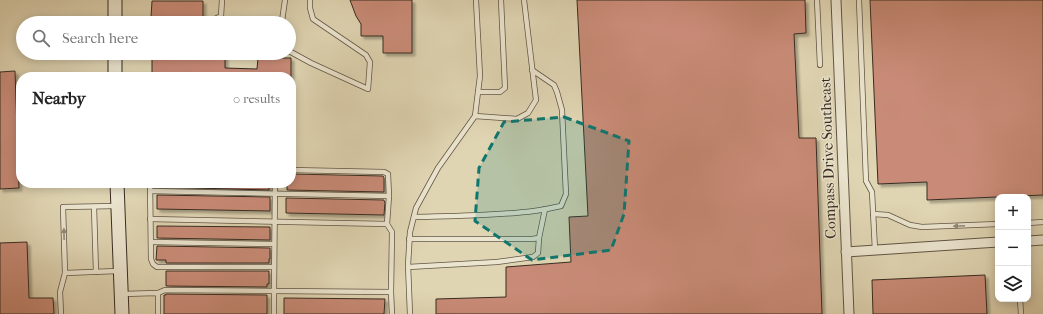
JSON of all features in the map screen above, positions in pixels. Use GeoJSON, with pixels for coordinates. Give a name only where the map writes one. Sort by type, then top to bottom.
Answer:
{"type":"FeatureCollection","features":[{"type":"Feature","properties":{"kind":"main road"},"geometry":{"type":"LineString","coordinates":[[115,0],[115,16]]}},
{"type":"Feature","properties":{"kind":"main road"},"geometry":{"type":"LineString","coordinates":[[115,60],[115,72]]}},
{"type":"Feature","properties":{"kind":"main road"},"geometry":{"type":"LineString","coordinates":[[117,188],[122,314]]}},
{"type":"Feature","properties":{"kind":"street","name":"Compass Drive Southeast"},"geometry":{"type":"LineString","coordinates":[[836,0],[849,314]]}},
{"type":"Feature","properties":{"kind":"street"},"geometry":{"type":"LineString","coordinates":[[1031,241],[1043,240]]}},
{"type":"Feature","properties":{"kind":"street"},"geometry":{"type":"LineString","coordinates":[[846,252],[995,242]]}},
{"type":"Feature","properties":{"kind":"lane"},"geometry":{"type":"LineString","coordinates":[[221,16],[222,0]]}},
{"type":"Feature","properties":{"kind":"lane"},"geometry":{"type":"LineString","coordinates":[[283,16],[285,0]]}},
{"type":"Feature","properties":{"kind":"lane"},"geometry":{"type":"LineString","coordinates":[[296,55],[368,89],[370,62],[366,55],[313,19],[310,8],[310,0]]}},
{"type":"Feature","properties":{"kind":"lane"},"geometry":{"type":"LineString","coordinates":[[410,314],[408,267],[409,239],[416,208],[438,168],[475,116],[480,76],[476,0]]}},
{"type":"Feature","properties":{"kind":"lane"},"geometry":{"type":"LineString","coordinates":[[478,92],[500,92],[505,88],[501,0]]}},
{"type":"Feature","properties":{"kind":"lane"},"geometry":{"type":"LineString","coordinates":[[475,116],[517,119],[528,113],[536,100],[524,0]]}},
{"type":"Feature","properties":{"kind":"lane"},"geometry":{"type":"LineString","coordinates":[[817,0],[820,65]]}},
{"type":"Feature","properties":{"kind":"lane"},"geometry":{"type":"LineString","coordinates":[[859,0],[866,181],[872,192],[874,250]]}},
{"type":"Feature","properties":{"kind":"lane"},"geometry":{"type":"LineString","coordinates":[[414,217],[474,216],[535,211],[561,206],[566,194],[562,110],[554,85],[532,70]]}},
{"type":"Feature","properties":{"kind":"lane"},"geometry":{"type":"LineString","coordinates":[[296,170],[384,172],[388,174],[389,196],[387,224],[392,232],[392,314]]}},
{"type":"Feature","properties":{"kind":"lane"},"geometry":{"type":"LineString","coordinates":[[274,314],[275,188]]}},
{"type":"Feature","properties":{"kind":"lane"},"geometry":{"type":"LineString","coordinates":[[274,267],[157,267],[152,264],[150,191],[389,196]]}},
{"type":"Feature","properties":{"kind":"lane"},"geometry":{"type":"LineString","coordinates":[[61,314],[60,292],[65,273],[63,208],[118,206]]}},
{"type":"Feature","properties":{"kind":"lane"},"geometry":{"type":"LineString","coordinates":[[94,207],[96,272]]}},
{"type":"Feature","properties":{"kind":"lane"},"geometry":{"type":"LineString","coordinates":[[408,267],[497,262],[533,257],[538,253],[539,238],[545,209]]}},
{"type":"Feature","properties":{"kind":"lane"},"geometry":{"type":"LineString","coordinates":[[873,214],[888,215],[910,225],[922,227],[995,224]]}},
{"type":"Feature","properties":{"kind":"lane"},"geometry":{"type":"LineString","coordinates":[[150,219],[387,224]]}},
{"type":"Feature","properties":{"kind":"lane"},"geometry":{"type":"LineString","coordinates":[[1031,223],[1043,222]]}},
{"type":"Feature","properties":{"kind":"lane"},"geometry":{"type":"LineString","coordinates":[[409,239],[539,238]]}},
{"type":"Feature","properties":{"kind":"lane"},"geometry":{"type":"LineString","coordinates":[[151,242],[274,244]]}},
{"type":"Feature","properties":{"kind":"lane"},"geometry":{"type":"LineString","coordinates":[[65,273],[120,271]]}},
{"type":"Feature","properties":{"kind":"lane"},"geometry":{"type":"LineString","coordinates":[[121,294],[158,293],[165,290],[392,292]]}},
{"type":"Feature","properties":{"kind":"lane"},"geometry":{"type":"LineString","coordinates":[[158,293],[158,314]]}},
{"type":"Feature","properties":{"kind":"lane"},"geometry":{"type":"LineString","coordinates":[[1020,302],[1021,314]]}},
{"type":"Feature","properties":{"kind":"highlighted area"},"geometry":{"type":"Polygon","coordinates":[[[564,117],[629,141],[624,214],[611,250],[532,260],[475,221],[479,168],[504,122],[564,117]]]}},
{"type":"Feature","properties":{"kind":"building"},"geometry":{"type":"Polygon","coordinates":[[[350,0],[412,0],[412,53],[383,53],[383,36],[361,36],[361,24],[356,16],[350,0]]]}},
{"type":"Feature","properties":{"kind":"building"},"geometry":{"type":"Polygon","coordinates":[[[577,0],[805,0],[806,33],[794,34],[799,138],[816,138],[822,314],[436,314],[436,299],[506,297],[506,267],[571,262],[569,217],[588,216],[577,0]]]}},
{"type":"Feature","properties":{"kind":"building"},"geometry":{"type":"Polygon","coordinates":[[[870,0],[1043,0],[1043,195],[995,194],[995,197],[927,200],[927,182],[878,184],[870,0]]]}},
{"type":"Feature","properties":{"kind":"building"},"geometry":{"type":"Polygon","coordinates":[[[152,1],[203,1],[203,16],[151,16],[152,1]]]}},
{"type":"Feature","properties":{"kind":"building"},"geometry":{"type":"Polygon","coordinates":[[[152,60],[225,60],[225,68],[257,69],[258,60],[291,60],[291,72],[152,72],[152,60]]]}},
{"type":"Feature","properties":{"kind":"building"},"geometry":{"type":"Polygon","coordinates":[[[15,71],[16,188],[19,188],[0,189],[0,72],[15,71]]]}},
{"type":"Feature","properties":{"kind":"building"},"geometry":{"type":"Polygon","coordinates":[[[296,174],[383,176],[384,178],[384,192],[287,190],[287,188],[296,188],[296,174]]]}},
{"type":"Feature","properties":{"kind":"building"},"geometry":{"type":"Polygon","coordinates":[[[194,188],[269,188],[269,190],[194,188]]]}},
{"type":"Feature","properties":{"kind":"building"},"geometry":{"type":"Polygon","coordinates":[[[157,195],[270,197],[270,211],[157,209],[157,195]]]}},
{"type":"Feature","properties":{"kind":"building"},"geometry":{"type":"Polygon","coordinates":[[[286,198],[384,200],[384,215],[286,213],[286,198]]]}},
{"type":"Feature","properties":{"kind":"building"},"geometry":{"type":"Polygon","coordinates":[[[157,226],[270,227],[270,240],[157,238],[157,226]]]}},
{"type":"Feature","properties":{"kind":"building"},"geometry":{"type":"Polygon","coordinates":[[[27,242],[29,298],[53,298],[54,314],[0,314],[0,243],[27,242]]]}},
{"type":"Feature","properties":{"kind":"building"},"geometry":{"type":"Polygon","coordinates":[[[157,246],[270,248],[270,259],[269,263],[166,263],[166,260],[156,260],[157,246]]]}},
{"type":"Feature","properties":{"kind":"building"},"geometry":{"type":"Polygon","coordinates":[[[166,271],[269,271],[269,284],[267,284],[267,287],[166,286],[166,271]]]}},
{"type":"Feature","properties":{"kind":"building"},"geometry":{"type":"Polygon","coordinates":[[[985,275],[987,314],[873,314],[872,280],[985,275]]]}},
{"type":"Feature","properties":{"kind":"building"},"geometry":{"type":"Polygon","coordinates":[[[164,295],[267,295],[267,314],[164,314],[164,295]]]}},
{"type":"Feature","properties":{"kind":"building"},"geometry":{"type":"Polygon","coordinates":[[[284,298],[385,299],[384,314],[284,314],[284,298]]]}}]}
